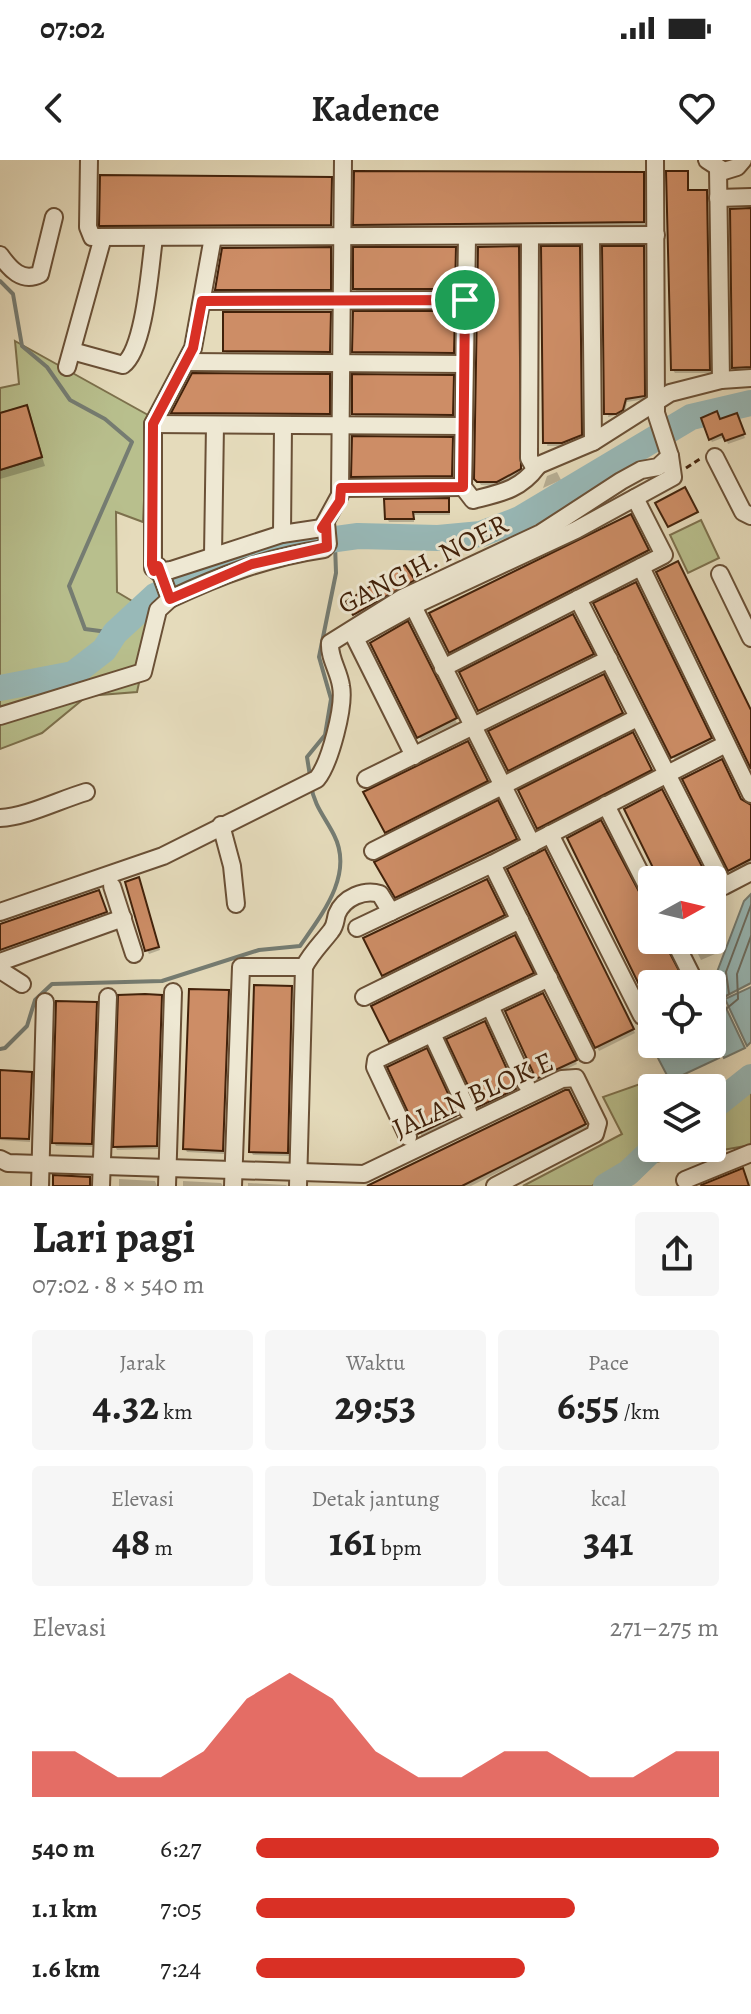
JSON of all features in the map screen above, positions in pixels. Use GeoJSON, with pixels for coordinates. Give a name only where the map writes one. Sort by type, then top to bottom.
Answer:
{"type":"FeatureCollection","features":[{"type":"Feature","properties":{"kind":"street"},"geometry":{"type":"LineString","coordinates":[[89,160],[88,227],[92,237],[656,235]]}},
{"type":"Feature","properties":{"kind":"street"},"geometry":{"type":"LineString","coordinates":[[0,716],[63,694],[139,675],[146,667],[158,610],[170,598],[252,564],[289,553],[324,549],[325,532],[340,501],[341,488],[343,160]]}},
{"type":"Feature","properties":{"kind":"street"},"geometry":{"type":"LineString","coordinates":[[414,756],[354,641],[359,634],[576,530],[673,477],[656,408],[655,160]]}},
{"type":"Feature","properties":{"kind":"street"},"geometry":{"type":"LineString","coordinates":[[721,380],[718,198],[712,165],[731,170],[743,160]]}},
{"type":"Feature","properties":{"kind":"street"},"geometry":{"type":"LineString","coordinates":[[718,198],[751,197]]}},
{"type":"Feature","properties":{"kind":"street"},"geometry":{"type":"LineString","coordinates":[[0,255],[19,275],[34,278],[40,274],[54,217]]}},
{"type":"Feature","properties":{"kind":"street"},"geometry":{"type":"LineString","coordinates":[[591,236],[593,442]]}},
{"type":"Feature","properties":{"kind":"street"},"geometry":{"type":"LineString","coordinates":[[103,237],[69,359],[123,365],[130,360],[138,341],[154,238]]}},
{"type":"Feature","properties":{"kind":"street"},"geometry":{"type":"LineString","coordinates":[[170,598],[158,575],[153,424],[187,362],[213,237]]}},
{"type":"Feature","properties":{"kind":"street"},"geometry":{"type":"LineString","coordinates":[[467,238],[463,487],[473,500],[526,483],[533,463],[530,237]]}},
{"type":"Feature","properties":{"kind":"street"},"geometry":{"type":"LineString","coordinates":[[202,301],[465,300]]}},
{"type":"Feature","properties":{"kind":"street"},"geometry":{"type":"LineString","coordinates":[[187,362],[465,364]]}},
{"type":"Feature","properties":{"kind":"street"},"geometry":{"type":"LineString","coordinates":[[533,463],[593,442],[656,408],[670,393],[721,380],[751,378]]}},
{"type":"Feature","properties":{"kind":"street"},"geometry":{"type":"LineString","coordinates":[[153,424],[464,426]]}},
{"type":"Feature","properties":{"kind":"street"},"geometry":{"type":"LineString","coordinates":[[213,555],[215,425]]}},
{"type":"Feature","properties":{"kind":"street"},"geometry":{"type":"LineString","coordinates":[[282,534],[283,426]]}},
{"type":"Feature","properties":{"kind":"street","name":"GANG H. NOER"},"geometry":{"type":"LineString","coordinates":[[0,912],[163,856],[309,782],[334,736],[342,693],[330,643],[402,598],[541,533],[621,481],[641,470],[658,467],[669,452]]}},
{"type":"Feature","properties":{"kind":"street"},"geometry":{"type":"LineString","coordinates":[[715,457],[743,512],[751,516]]}},
{"type":"Feature","properties":{"kind":"street"},"geometry":{"type":"LineString","coordinates":[[341,488],[463,487]]}},
{"type":"Feature","properties":{"kind":"street"},"geometry":{"type":"LineString","coordinates":[[443,668],[664,555],[641,495]]}},
{"type":"Feature","properties":{"kind":"street"},"geometry":{"type":"LineString","coordinates":[[158,575],[282,534],[325,532]]}},
{"type":"Feature","properties":{"kind":"street"},"geometry":{"type":"LineString","coordinates":[[641,567],[751,794]]}},
{"type":"Feature","properties":{"kind":"street"},"geometry":{"type":"LineString","coordinates":[[720,574],[751,638]]}},
{"type":"Feature","properties":{"kind":"street"},"geometry":{"type":"LineString","coordinates":[[578,599],[724,886],[751,872]]}},
{"type":"Feature","properties":{"kind":"street"},"geometry":{"type":"LineString","coordinates":[[413,606],[532,844]]}},
{"type":"Feature","properties":{"kind":"street"},"geometry":{"type":"LineString","coordinates":[[366,779],[609,659]]}},
{"type":"Feature","properties":{"kind":"street"},"geometry":{"type":"LineString","coordinates":[[373,851],[637,718]]}},
{"type":"Feature","properties":{"kind":"street"},"geometry":{"type":"LineString","coordinates":[[357,928],[492,864],[726,744]]}},
{"type":"Feature","properties":{"kind":"street"},"geometry":{"type":"LineString","coordinates":[[0,818],[18,817],[39,806],[86,792]]}},
{"type":"Feature","properties":{"kind":"street"},"geometry":{"type":"LineString","coordinates":[[606,805],[638,868]]}},
{"type":"Feature","properties":{"kind":"street"},"geometry":{"type":"LineString","coordinates":[[221,825],[232,866],[236,904]]}},
{"type":"Feature","properties":{"kind":"street"},"geometry":{"type":"LineString","coordinates":[[550,834],[638,1008]]}},
{"type":"Feature","properties":{"kind":"street"},"geometry":{"type":"LineString","coordinates":[[492,864],[586,1054]]}},
{"type":"Feature","properties":{"kind":"street"},"geometry":{"type":"LineString","coordinates":[[112,886],[134,954]]}},
{"type":"Feature","properties":{"kind":"street"},"geometry":{"type":"LineString","coordinates":[[299,1178],[304,967],[315,946],[334,928],[341,907],[359,894],[369,890],[380,894],[391,912]]}},
{"type":"Feature","properties":{"kind":"street"},"geometry":{"type":"LineString","coordinates":[[0,962],[123,918]]}},
{"type":"Feature","properties":{"kind":"street"},"geometry":{"type":"LineString","coordinates":[[364,997],[520,920]]}},
{"type":"Feature","properties":{"kind":"street"},"geometry":{"type":"LineString","coordinates":[[233,1186],[241,967],[304,967]]}},
{"type":"Feature","properties":{"kind":"street"},"geometry":{"type":"LineString","coordinates":[[0,970],[22,984]]}},
{"type":"Feature","properties":{"kind":"street"},"geometry":{"type":"LineString","coordinates":[[408,1137],[375,1067],[376,1060],[549,978]]}},
{"type":"Feature","properties":{"kind":"street"},"geometry":{"type":"LineString","coordinates":[[167,1186],[173,992]]}},
{"type":"Feature","properties":{"kind":"street"},"geometry":{"type":"LineString","coordinates":[[101,1186],[108,997]]}},
{"type":"Feature","properties":{"kind":"street"},"geometry":{"type":"LineString","coordinates":[[40,1186],[45,1002]]}},
{"type":"Feature","properties":{"kind":"street"},"geometry":{"type":"LineString","coordinates":[[490,1006],[526,1084]]}},
{"type":"Feature","properties":{"kind":"street"},"geometry":{"type":"LineString","coordinates":[[432,1034],[468,1111]]}},
{"type":"Feature","properties":{"kind":"street","name":"JALAN BLOK E"},"geometry":{"type":"LineString","coordinates":[[366,1182],[562,1079],[576,1078],[598,1123],[595,1134],[495,1186]]}},
{"type":"Feature","properties":{"kind":"street"},"geometry":{"type":"LineString","coordinates":[[685,1180],[751,1153]]}},
{"type":"Feature","properties":{"kind":"street"},"geometry":{"type":"LineString","coordinates":[[0,1159],[8,1163],[233,1168],[299,1178],[366,1182]]}},
{"type":"Feature","properties":{"kind":"path"},"geometry":{"type":"LineString","coordinates":[[673,477],[706,455],[715,457]]}},
{"type":"Feature","properties":{"kind":"green space"},"geometry":{"type":"Polygon","coordinates":[[[15,341],[148,415],[143,522],[116,512],[117,592],[154,614],[137,692],[87,696],[42,733],[0,749],[0,470],[42,457],[27,406],[0,413],[0,388],[19,384],[15,341]]]}},
{"type":"Feature","properties":{"kind":"green space"},"geometry":{"type":"Polygon","coordinates":[[[701,520],[719,558],[688,573],[670,535],[701,520]]]}},
{"type":"Feature","properties":{"kind":"green space"},"geometry":{"type":"Polygon","coordinates":[[[638,1085],[638,1162],[655,1162],[627,1167],[592,1186],[523,1186],[622,1134],[603,1097],[638,1085]]]}},
{"type":"Feature","properties":{"kind":"green space"},"geometry":{"type":"Polygon","coordinates":[[[751,1086],[751,1145],[726,1149],[726,1096],[751,1086]]]}},
{"type":"Feature","properties":{"kind":"water"},"geometry":{"type":"Polygon","coordinates":[[[751,894],[751,983],[726,996],[726,970],[718,970],[744,901],[751,894]]]}},
{"type":"Feature","properties":{"kind":"water"},"geometry":{"type":"Polygon","coordinates":[[[751,987],[751,1042],[747,1046],[726,1001],[751,987]]]}},
{"type":"Feature","properties":{"kind":"water"},"geometry":{"type":"Polygon","coordinates":[[[726,1008],[745,1048],[726,1057],[726,1008]]]}},
{"type":"Feature","properties":{"kind":"water"},"geometry":{"type":"Polygon","coordinates":[[[658,1058],[719,1058],[685,1074],[666,1074],[658,1058]]]}},
{"type":"Feature","properties":{"kind":"building"},"geometry":{"type":"Polygon","coordinates":[[[354,171],[644,172],[644,222],[353,225],[354,171]]]}},
{"type":"Feature","properties":{"kind":"building"},"geometry":{"type":"Polygon","coordinates":[[[666,171],[688,171],[688,190],[707,190],[710,370],[671,370],[666,171]]]}},
{"type":"Feature","properties":{"kind":"building"},"geometry":{"type":"Polygon","coordinates":[[[100,175],[332,177],[331,225],[99,226],[100,175]]]}},
{"type":"Feature","properties":{"kind":"building"},"geometry":{"type":"Polygon","coordinates":[[[751,208],[751,367],[732,368],[730,209],[751,208]]]}},
{"type":"Feature","properties":{"kind":"building"},"geometry":{"type":"Polygon","coordinates":[[[519,246],[521,469],[497,482],[477,482],[474,479],[478,247],[519,246]]]}},
{"type":"Feature","properties":{"kind":"building"},"geometry":{"type":"Polygon","coordinates":[[[541,246],[580,246],[582,435],[562,443],[543,443],[541,246]]]}},
{"type":"Feature","properties":{"kind":"building"},"geometry":{"type":"Polygon","coordinates":[[[602,246],[644,246],[645,396],[626,399],[623,410],[616,414],[604,414],[602,246]]]}},
{"type":"Feature","properties":{"kind":"building"},"geometry":{"type":"Polygon","coordinates":[[[331,247],[331,290],[215,290],[222,248],[331,247]]]}},
{"type":"Feature","properties":{"kind":"building"},"geometry":{"type":"Polygon","coordinates":[[[353,247],[456,247],[455,289],[353,289],[353,247]]]}},
{"type":"Feature","properties":{"kind":"building"},"geometry":{"type":"Polygon","coordinates":[[[353,311],[455,311],[454,353],[352,352],[353,311]]]}},
{"type":"Feature","properties":{"kind":"building"},"geometry":{"type":"Polygon","coordinates":[[[223,312],[331,312],[330,352],[223,351],[223,312]]]}},
{"type":"Feature","properties":{"kind":"building"},"geometry":{"type":"Polygon","coordinates":[[[192,373],[330,374],[330,414],[171,413],[192,373]]]}},
{"type":"Feature","properties":{"kind":"building"},"geometry":{"type":"Polygon","coordinates":[[[352,374],[454,375],[453,415],[352,414],[352,374]]]}},
{"type":"Feature","properties":{"kind":"building"},"geometry":{"type":"Polygon","coordinates":[[[27,405],[42,457],[0,470],[0,413],[27,405]]]}},
{"type":"Feature","properties":{"kind":"building"},"geometry":{"type":"Polygon","coordinates":[[[717,411],[720,419],[737,413],[745,434],[725,441],[722,434],[709,440],[701,418],[717,411]]]}},
{"type":"Feature","properties":{"kind":"building"},"geometry":{"type":"Polygon","coordinates":[[[352,436],[453,437],[452,476],[351,477],[352,436]]]}},
{"type":"Feature","properties":{"kind":"building"},"geometry":{"type":"Polygon","coordinates":[[[685,487],[698,512],[668,527],[655,503],[685,487]]]}},
{"type":"Feature","properties":{"kind":"building"},"geometry":{"type":"Polygon","coordinates":[[[449,498],[449,512],[413,512],[414,519],[385,519],[384,499],[449,498]]]}},
{"type":"Feature","properties":{"kind":"building"},"geometry":{"type":"Polygon","coordinates":[[[631,514],[649,550],[449,653],[429,613],[631,514]]]}},
{"type":"Feature","properties":{"kind":"building"},"geometry":{"type":"Polygon","coordinates":[[[678,561],[751,710],[751,769],[656,572],[678,561]]]}},
{"type":"Feature","properties":{"kind":"building"},"geometry":{"type":"Polygon","coordinates":[[[405,565],[415,580],[353,615],[345,602],[405,565]]]}},
{"type":"Feature","properties":{"kind":"building"},"geometry":{"type":"Polygon","coordinates":[[[636,582],[712,738],[671,758],[593,603],[636,582]]]}},
{"type":"Feature","properties":{"kind":"building"},"geometry":{"type":"Polygon","coordinates":[[[573,614],[594,654],[478,711],[459,672],[573,614]]]}},
{"type":"Feature","properties":{"kind":"building"},"geometry":{"type":"Polygon","coordinates":[[[408,621],[457,718],[417,738],[370,643],[408,621]]]}},
{"type":"Feature","properties":{"kind":"building"},"geometry":{"type":"Polygon","coordinates":[[[604,674],[623,713],[508,771],[488,731],[604,674]]]}},
{"type":"Feature","properties":{"kind":"building"},"geometry":{"type":"Polygon","coordinates":[[[633,732],[652,770],[537,829],[518,790],[633,732]]]}},
{"type":"Feature","properties":{"kind":"building"},"geometry":{"type":"Polygon","coordinates":[[[468,741],[488,781],[385,833],[363,792],[468,741]]]}},
{"type":"Feature","properties":{"kind":"building"},"geometry":{"type":"Polygon","coordinates":[[[722,759],[741,799],[751,805],[751,859],[728,871],[682,779],[722,759]]]}},
{"type":"Feature","properties":{"kind":"building"},"geometry":{"type":"Polygon","coordinates":[[[662,789],[702,866],[652,866],[624,809],[662,789]]]}},
{"type":"Feature","properties":{"kind":"building"},"geometry":{"type":"Polygon","coordinates":[[[498,800],[517,839],[395,898],[374,862],[498,800]]]}},
{"type":"Feature","properties":{"kind":"building"},"geometry":{"type":"Polygon","coordinates":[[[601,820],[638,890],[638,954],[670,954],[679,970],[638,970],[638,983],[567,838],[601,820]]]}},
{"type":"Feature","properties":{"kind":"building"},"geometry":{"type":"Polygon","coordinates":[[[545,849],[634,1029],[595,1048],[507,869],[545,849]]]}},
{"type":"Feature","properties":{"kind":"building"},"geometry":{"type":"Polygon","coordinates":[[[139,877],[159,947],[145,951],[125,882],[139,877]]]}},
{"type":"Feature","properties":{"kind":"building"},"geometry":{"type":"Polygon","coordinates":[[[487,879],[505,915],[382,976],[363,938],[487,879]]]}},
{"type":"Feature","properties":{"kind":"building"},"geometry":{"type":"Polygon","coordinates":[[[99,890],[107,912],[0,950],[0,924],[99,890]]]}},
{"type":"Feature","properties":{"kind":"building"},"geometry":{"type":"Polygon","coordinates":[[[515,935],[534,973],[389,1042],[371,1006],[515,935]]]}},
{"type":"Feature","properties":{"kind":"building"},"geometry":{"type":"Polygon","coordinates":[[[254,985],[292,986],[288,1153],[249,1152],[254,985]]]}},
{"type":"Feature","properties":{"kind":"building"},"geometry":{"type":"Polygon","coordinates":[[[189,989],[229,990],[223,1151],[183,1149],[189,989]]]}},
{"type":"Feature","properties":{"kind":"building"},"geometry":{"type":"Polygon","coordinates":[[[543,993],[577,1060],[536,1079],[505,1011],[543,993]]]}},
{"type":"Feature","properties":{"kind":"building"},"geometry":{"type":"Polygon","coordinates":[[[118,995],[162,995],[157,1146],[113,1147],[118,995]]]}},
{"type":"Feature","properties":{"kind":"building"},"geometry":{"type":"Polygon","coordinates":[[[56,1001],[97,1002],[92,1144],[52,1143],[56,1001]]]}},
{"type":"Feature","properties":{"kind":"building"},"geometry":{"type":"Polygon","coordinates":[[[485,1021],[516,1089],[478,1107],[446,1039],[485,1021]]]}},
{"type":"Feature","properties":{"kind":"building"},"geometry":{"type":"Polygon","coordinates":[[[427,1048],[458,1115],[418,1134],[387,1067],[427,1048]]]}},
{"type":"Feature","properties":{"kind":"building"},"geometry":{"type":"Polygon","coordinates":[[[0,1070],[32,1072],[29,1139],[0,1138],[0,1070]]]}},
{"type":"Feature","properties":{"kind":"building"},"geometry":{"type":"Polygon","coordinates":[[[569,1090],[586,1124],[462,1186],[367,1186],[569,1090]]]}},
{"type":"Feature","properties":{"kind":"building"},"geometry":{"type":"Polygon","coordinates":[[[743,1168],[749,1186],[701,1185],[743,1168]]]}},
{"type":"Feature","properties":{"kind":"building"},"geometry":{"type":"Polygon","coordinates":[[[53,1175],[90,1177],[90,1186],[53,1186],[53,1175]]]}},
{"type":"Feature","properties":{"kind":"waterway"},"geometry":{"type":"LineString","coordinates":[[0,281],[13,294],[22,346],[47,367],[70,400],[105,419],[132,442],[69,586],[85,629],[115,633]]}},
{"type":"Feature","properties":{"kind":"waterway"},"geometry":{"type":"LineString","coordinates":[[0,688],[73,674],[104,650],[115,633],[155,596],[214,570],[278,547],[358,536],[438,538],[481,534],[520,519],[691,417],[751,403]]}},
{"type":"Feature","properties":{"kind":"waterway"},"geometry":{"type":"LineString","coordinates":[[310,776],[307,757],[325,735],[331,699],[319,657],[336,573],[335,544]]}},
{"type":"Feature","properties":{"kind":"waterway"},"geometry":{"type":"LineString","coordinates":[[0,1049],[5,1048],[27,1026],[35,1000],[52,984],[162,981],[259,950],[300,946],[333,893],[340,864],[334,835],[317,805],[311,785]]}},
{"type":"Feature","properties":{"kind":"waterway"},"geometry":{"type":"LineString","coordinates":[[726,1097],[751,1077]]}},
{"type":"Feature","properties":{"kind":"waterway"},"geometry":{"type":"LineString","coordinates":[[606,1186],[639,1162]]}},
{"type":"Feature","properties":{"kind":"route"},"geometry":{"type":"LineString","coordinates":[[465,300],[463,487],[341,488],[340,501],[322,528],[326,523],[328,544],[324,549],[289,553],[252,564],[170,599],[158,566],[154,571],[152,565],[152,432],[155,417],[193,348],[202,301],[465,300]]}}]}
